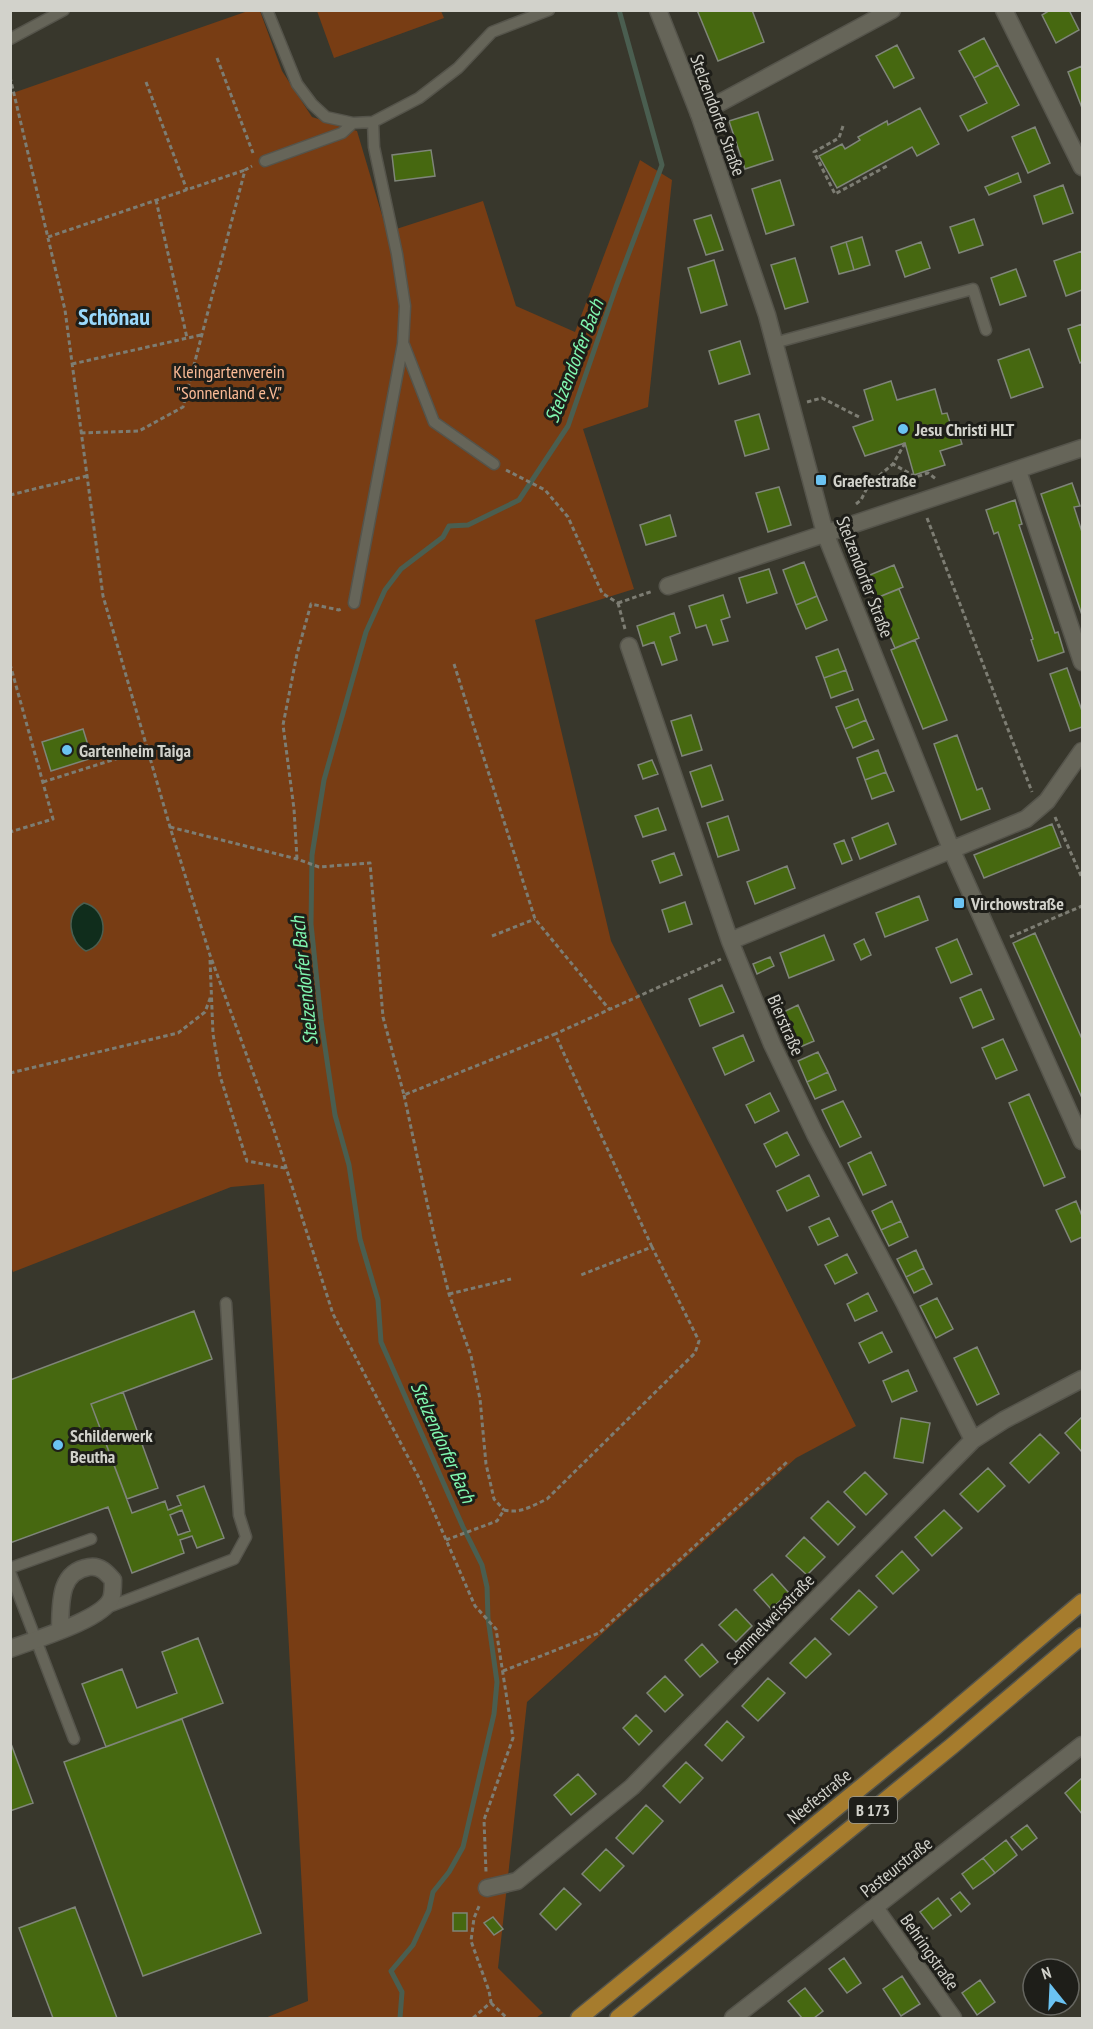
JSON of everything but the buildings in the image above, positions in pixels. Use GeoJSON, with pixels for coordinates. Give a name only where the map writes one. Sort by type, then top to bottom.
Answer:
{"type":"FeatureCollection","features":[{"type":"Feature","properties":{"kind":"highway","name":"Neefestraße"},"geometry":{"type":"LineString","coordinates":[[579,2019],[1083,1602]]}},
{"type":"Feature","properties":{"kind":"highway","name":"B 173"},"geometry":{"type":"LineString","coordinates":[[618,2019],[1083,1636]]}},
{"type":"Feature","properties":{"kind":"street","name":"Stelzendorfer Straße"},"geometry":{"type":"LineString","coordinates":[[658,10],[699,114],[767,315],[825,533],[952,851],[1083,1141]]}},
{"type":"Feature","properties":{"kind":"street"},"geometry":{"type":"LineString","coordinates":[[699,114],[892,10]]}},
{"type":"Feature","properties":{"kind":"street"},"geometry":{"type":"LineString","coordinates":[[1004,10],[1083,168]]}},
{"type":"Feature","properties":{"kind":"street"},"geometry":{"type":"LineString","coordinates":[[668,586],[1083,448]]}},
{"type":"Feature","properties":{"kind":"street"},"geometry":{"type":"LineString","coordinates":[[1018,471],[1083,662]]}},
{"type":"Feature","properties":{"kind":"street","name":"Bierstraße"},"geometry":{"type":"LineString","coordinates":[[629,646],[732,947],[772,1044],[815,1134],[904,1302],[973,1440]]}},
{"type":"Feature","properties":{"kind":"street"},"geometry":{"type":"LineString","coordinates":[[732,947],[1026,819],[1047,801],[1083,751]]}},
{"type":"Feature","properties":{"kind":"street","name":"Semmelweisstraße"},"geometry":{"type":"LineString","coordinates":[[487,1888],[517,1881],[632,1787],[973,1440],[1004,1420],[1083,1379]]}},
{"type":"Feature","properties":{"kind":"street"},"geometry":{"type":"LineString","coordinates":[[10,1649],[35,1639],[60,1630],[91,1618],[103,1609],[111,1599],[113,1580],[106,1572],[94,1566],[78,1569],[66,1581],[61,1601],[60,1630]]}},
{"type":"Feature","properties":{"kind":"street","name":"Pasteurstraße"},"geometry":{"type":"LineString","coordinates":[[733,2019],[1083,1745]]}},
{"type":"Feature","properties":{"kind":"street","name":"Behringstraße"},"geometry":{"type":"LineString","coordinates":[[875,1908],[953,2019]]}},
{"type":"Feature","properties":{"kind":"lane"},"geometry":{"type":"LineString","coordinates":[[10,39],[64,10]]}},
{"type":"Feature","properties":{"kind":"lane"},"geometry":{"type":"LineString","coordinates":[[267,10],[297,84],[312,104],[326,117],[353,123],[373,122],[419,98],[458,68],[492,32],[549,10]]}},
{"type":"Feature","properties":{"kind":"lane"},"geometry":{"type":"LineString","coordinates":[[354,603],[403,344],[405,306],[397,254],[374,147],[373,122]]}},
{"type":"Feature","properties":{"kind":"lane"},"geometry":{"type":"LineString","coordinates":[[265,161],[342,133],[353,123]]}},
{"type":"Feature","properties":{"kind":"lane"},"geometry":{"type":"LineString","coordinates":[[774,343],[973,290],[986,330]]}},
{"type":"Feature","properties":{"kind":"lane"},"geometry":{"type":"LineString","coordinates":[[403,344],[434,422],[494,464]]}},
{"type":"Feature","properties":{"kind":"lane"},"geometry":{"type":"LineString","coordinates":[[103,1609],[234,1559],[246,1537],[239,1515],[226,1303]]}},
{"type":"Feature","properties":{"kind":"lane"},"geometry":{"type":"LineString","coordinates":[[74,1739],[10,1570],[91,1539]]}},
{"type":"Feature","properties":{"kind":"path"},"geometry":{"type":"LineString","coordinates":[[48,237],[245,170],[257,163],[217,58]]}},
{"type":"Feature","properties":{"kind":"path"},"geometry":{"type":"LineString","coordinates":[[10,77],[65,310],[103,596],[210,955],[286,1168],[333,1314],[419,1478],[475,1606],[496,1629],[513,1738],[484,1820],[487,1888],[474,1918],[471,1941],[491,2002],[507,2019]]}},
{"type":"Feature","properties":{"kind":"path"},"geometry":{"type":"LineString","coordinates":[[146,82],[186,190]]}},
{"type":"Feature","properties":{"kind":"path"},"geometry":{"type":"LineString","coordinates":[[843,126],[839,138],[814,152],[835,194],[887,166]]}},
{"type":"Feature","properties":{"kind":"path"},"geometry":{"type":"LineString","coordinates":[[81,433],[140,431],[183,407],[245,170]]}},
{"type":"Feature","properties":{"kind":"path"},"geometry":{"type":"LineString","coordinates":[[156,201],[187,338]]}},
{"type":"Feature","properties":{"kind":"path"},"geometry":{"type":"LineString","coordinates":[[72,364],[201,335]]}},
{"type":"Feature","properties":{"kind":"path"},"geometry":{"type":"LineString","coordinates":[[791,407],[822,398],[859,417]]}},
{"type":"Feature","properties":{"kind":"path"},"geometry":{"type":"LineString","coordinates":[[854,507],[870,484],[893,464],[904,443]]}},
{"type":"Feature","properties":{"kind":"path"},"geometry":{"type":"LineString","coordinates":[[494,464],[545,490],[568,518],[602,593],[618,603],[629,646]]}},
{"type":"Feature","properties":{"kind":"path"},"geometry":{"type":"LineString","coordinates":[[893,464],[916,477],[928,473],[938,480]]}},
{"type":"Feature","properties":{"kind":"path"},"geometry":{"type":"LineString","coordinates":[[10,495],[87,476]]}},
{"type":"Feature","properties":{"kind":"path"},"geometry":{"type":"LineString","coordinates":[[921,502],[1034,796],[1047,801],[1083,878]]}},
{"type":"Feature","properties":{"kind":"path"},"geometry":{"type":"LineString","coordinates":[[618,603],[634,597]]}},
{"type":"Feature","properties":{"kind":"path"},"geometry":{"type":"LineString","coordinates":[[297,859],[294,809],[283,725],[297,654],[311,604],[339,610],[354,603]]}},
{"type":"Feature","properties":{"kind":"path"},"geometry":{"type":"LineString","coordinates":[[10,664],[53,819],[10,832]]}},
{"type":"Feature","properties":{"kind":"path"},"geometry":{"type":"LineString","coordinates":[[454,664],[535,919],[609,1009]]}},
{"type":"Feature","properties":{"kind":"path"},"geometry":{"type":"LineString","coordinates":[[43,782],[147,749]]}},
{"type":"Feature","properties":{"kind":"path"},"geometry":{"type":"LineString","coordinates":[[170,827],[297,859],[319,867],[370,863],[383,1017],[404,1095],[449,1294],[471,1356],[480,1399],[486,1464],[494,1499],[504,1510],[513,1512],[547,1499],[695,1353],[699,1341],[652,1247],[555,1034]]}},
{"type":"Feature","properties":{"kind":"path"},"geometry":{"type":"LineString","coordinates":[[994,943],[1083,906]]}},
{"type":"Feature","properties":{"kind":"path"},"geometry":{"type":"LineString","coordinates":[[492,936],[535,919]]}},
{"type":"Feature","properties":{"kind":"path"},"geometry":{"type":"LineString","coordinates":[[404,1095],[555,1034],[732,947]]}},
{"type":"Feature","properties":{"kind":"path"},"geometry":{"type":"LineString","coordinates":[[210,955],[213,1035],[220,1076],[246,1161],[286,1168]]}},
{"type":"Feature","properties":{"kind":"path"},"geometry":{"type":"LineString","coordinates":[[10,1073],[178,1033],[205,1012],[212,994]]}},
{"type":"Feature","properties":{"kind":"path"},"geometry":{"type":"LineString","coordinates":[[581,1275],[652,1247]]}},
{"type":"Feature","properties":{"kind":"path"},"geometry":{"type":"LineString","coordinates":[[449,1294],[512,1279]]}},
{"type":"Feature","properties":{"kind":"path"},"geometry":{"type":"LineString","coordinates":[[503,1671],[599,1633],[787,1462]]}},
{"type":"Feature","properties":{"kind":"path"},"geometry":{"type":"LineString","coordinates":[[446,1540],[497,1521],[504,1510]]}},
{"type":"Feature","properties":{"kind":"path"},"geometry":{"type":"LineString","coordinates":[[473,2019],[491,2002]]}},
{"type":"Feature","properties":{"kind":"green space","name":"Kleingartenverein \"Sonnenland e.V.\""},"geometry":{"type":"Polygon","coordinates":[[[248,11],[260,11],[282,71],[312,117],[357,131],[387,232],[483,201],[516,306],[575,332],[640,160],[672,180],[648,407],[583,429],[634,589],[535,620],[611,941],[856,1426],[796,1458],[527,1702],[498,1968],[543,2013],[536,2018],[265,2018],[308,2001],[264,1184],[231,1187],[13,1272],[11,1266],[10,94],[248,11]]]}},
{"type":"Feature","properties":{"kind":"green space"},"geometry":{"type":"Polygon","coordinates":[[[317,11],[441,11],[444,18],[334,58],[317,11]]]}},
{"type":"Feature","properties":{"kind":"shaded area"},"geometry":{"type":"Polygon","coordinates":[[[84,903],[98,911],[103,926],[99,941],[86,951],[76,941],[71,927],[73,913],[84,903]]]}},
{"type":"Feature","properties":{"kind":"waterway","name":"Stelzendorfer Bach"},"geometry":{"type":"LineString","coordinates":[[400,2018],[402,1992],[391,1971],[413,1945],[429,1910],[433,1892],[449,1872],[463,1847],[494,1714],[497,1682],[488,1618],[487,1587],[482,1565],[381,1342],[378,1300],[360,1239],[349,1165],[335,1115],[321,1020],[311,924],[312,855],[324,780],[366,632],[385,590],[401,569],[443,537],[449,526],[468,525],[519,500],[568,426],[616,287],[662,165],[619,10]]}},
{"type":"Feature","properties":{"kind":"place","name":"Jesu Christi HLT"},"geometry":{"type":"Point","coordinates":[903,429]}},
{"type":"Feature","properties":{"kind":"place","name":"Graefestraße"},"geometry":{"type":"Point","coordinates":[821,480]}},
{"type":"Feature","properties":{"kind":"place","name":"Gartenheim Taiga"},"geometry":{"type":"Point","coordinates":[67,750]}},
{"type":"Feature","properties":{"kind":"place","name":"Virchowstraße"},"geometry":{"type":"Point","coordinates":[959,903]}},
{"type":"Feature","properties":{"kind":"place","name":"Schilderwerk Beutha"},"geometry":{"type":"Point","coordinates":[58,1445]}},
{"type":"Feature","properties":{"kind":"district","name":"Schönau"},"geometry":{"type":"Point","coordinates":[114,316]}}]}
